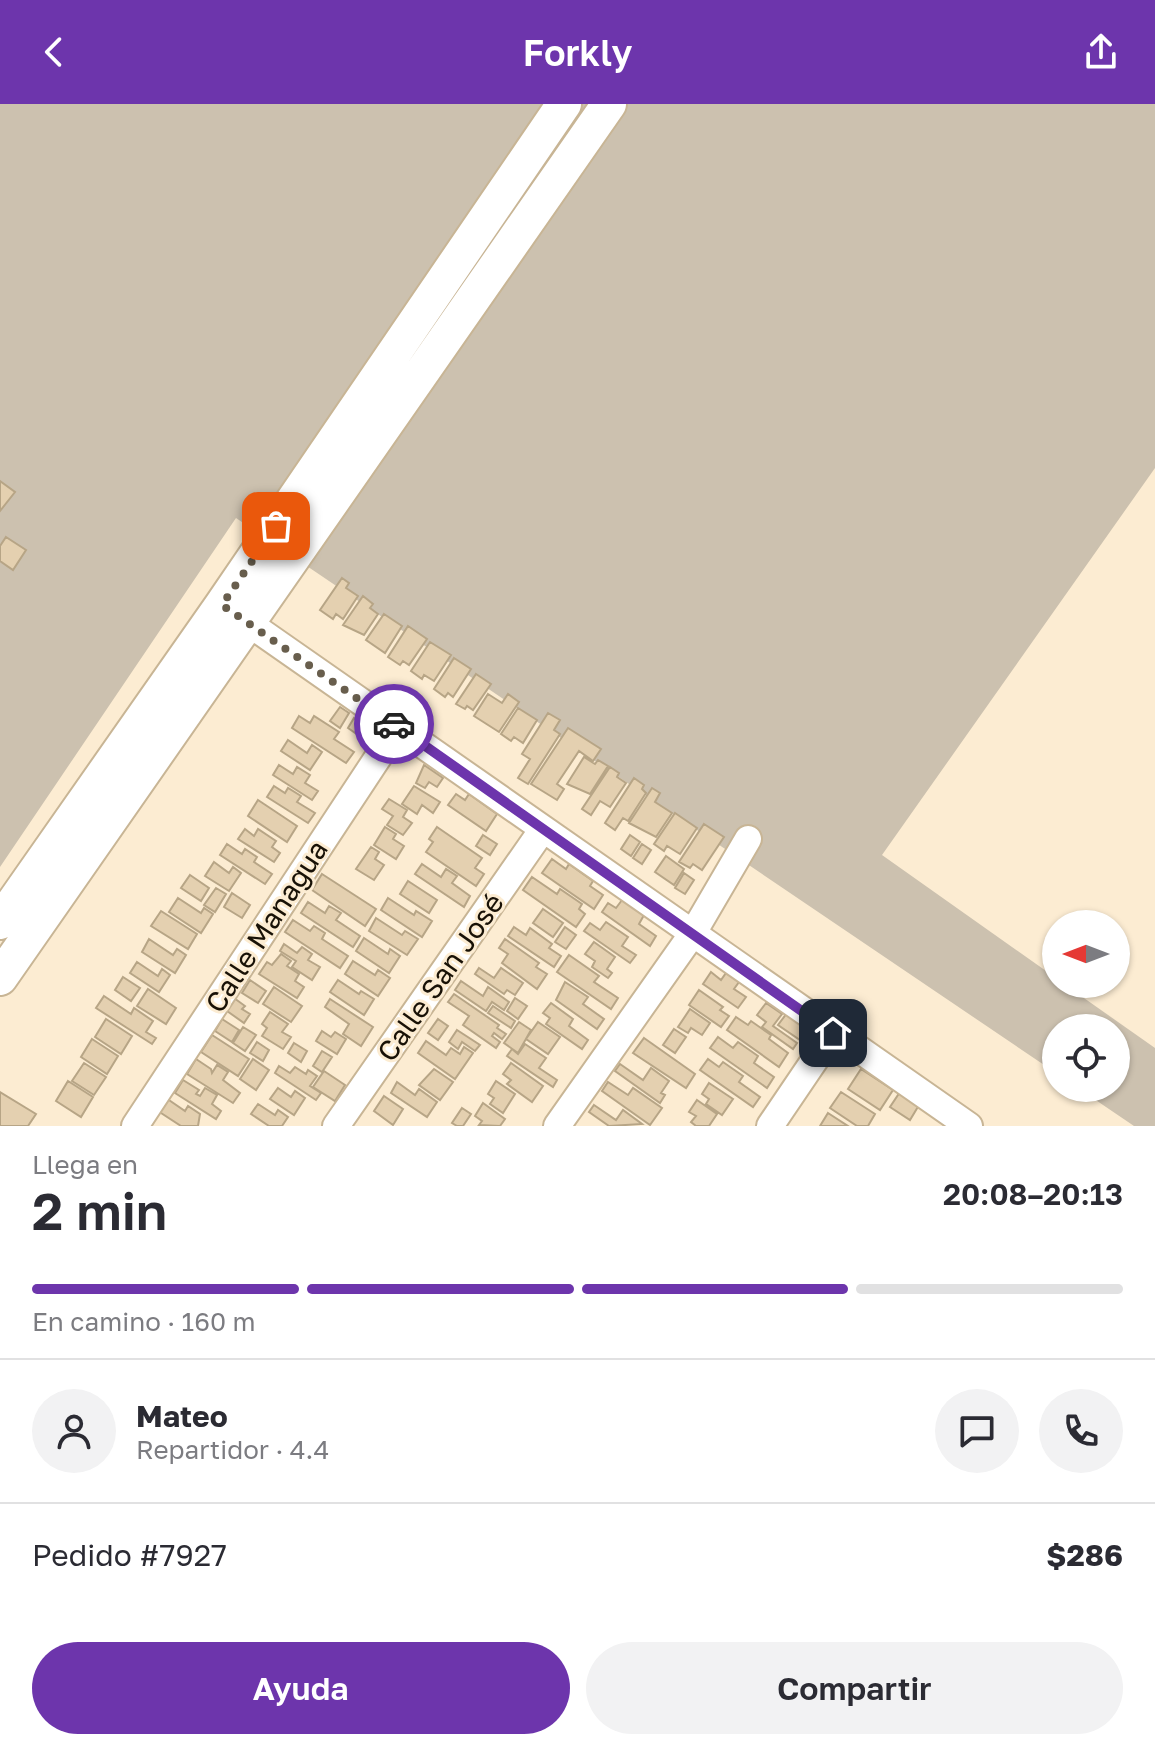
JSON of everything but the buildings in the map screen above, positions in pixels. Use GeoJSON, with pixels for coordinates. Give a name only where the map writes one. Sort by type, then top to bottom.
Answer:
{"type":"FeatureCollection","features":[{"type":"Feature","properties":{"kind":"street"},"geometry":{"type":"LineString","coordinates":[[0,978],[564,104]]}},
{"type":"Feature","properties":{"kind":"street"},"geometry":{"type":"LineString","coordinates":[[0,922],[234,613],[609,104]]}},
{"type":"Feature","properties":{"kind":"street"},"geometry":{"type":"LineString","coordinates":[[234,613],[969,1126]]}},
{"type":"Feature","properties":{"kind":"street","name":"Calle Managua"},"geometry":{"type":"LineString","coordinates":[[135,1126],[398,727]]}},
{"type":"Feature","properties":{"kind":"street","name":"Calle San José"},"geometry":{"type":"LineString","coordinates":[[336,1126],[543,829]]}},
{"type":"Feature","properties":{"kind":"street"},"geometry":{"type":"LineString","coordinates":[[557,1126],[693,933],[748,839]]}},
{"type":"Feature","properties":{"kind":"street"},"geometry":{"type":"LineString","coordinates":[[770,1126],[833,1033]]}},
{"type":"Feature","properties":{"kind":"shaded area"},"geometry":{"type":"Polygon","coordinates":[[[0,104],[1155,104],[1155,468],[882,855],[1042,968],[1042,998],[1084,998],[1107,1014],[1042,1014],[1042,1064],[236,518],[0,867],[0,104]]]}},
{"type":"Feature","properties":{"kind":"shaded area"},"geometry":{"type":"Polygon","coordinates":[[[1130,1030],[1155,1048],[1155,1126],[1134,1126],[1099,1102],[1130,1102],[1130,1030]]]}},
{"type":"Feature","properties":{"kind":"way so far"},"geometry":{"type":"LineString","coordinates":[[276,526],[222,605],[394,724]]}},
{"type":"Feature","properties":{"kind":"route"},"geometry":{"type":"LineString","coordinates":[[394,724],[833,1033]]}}]}
